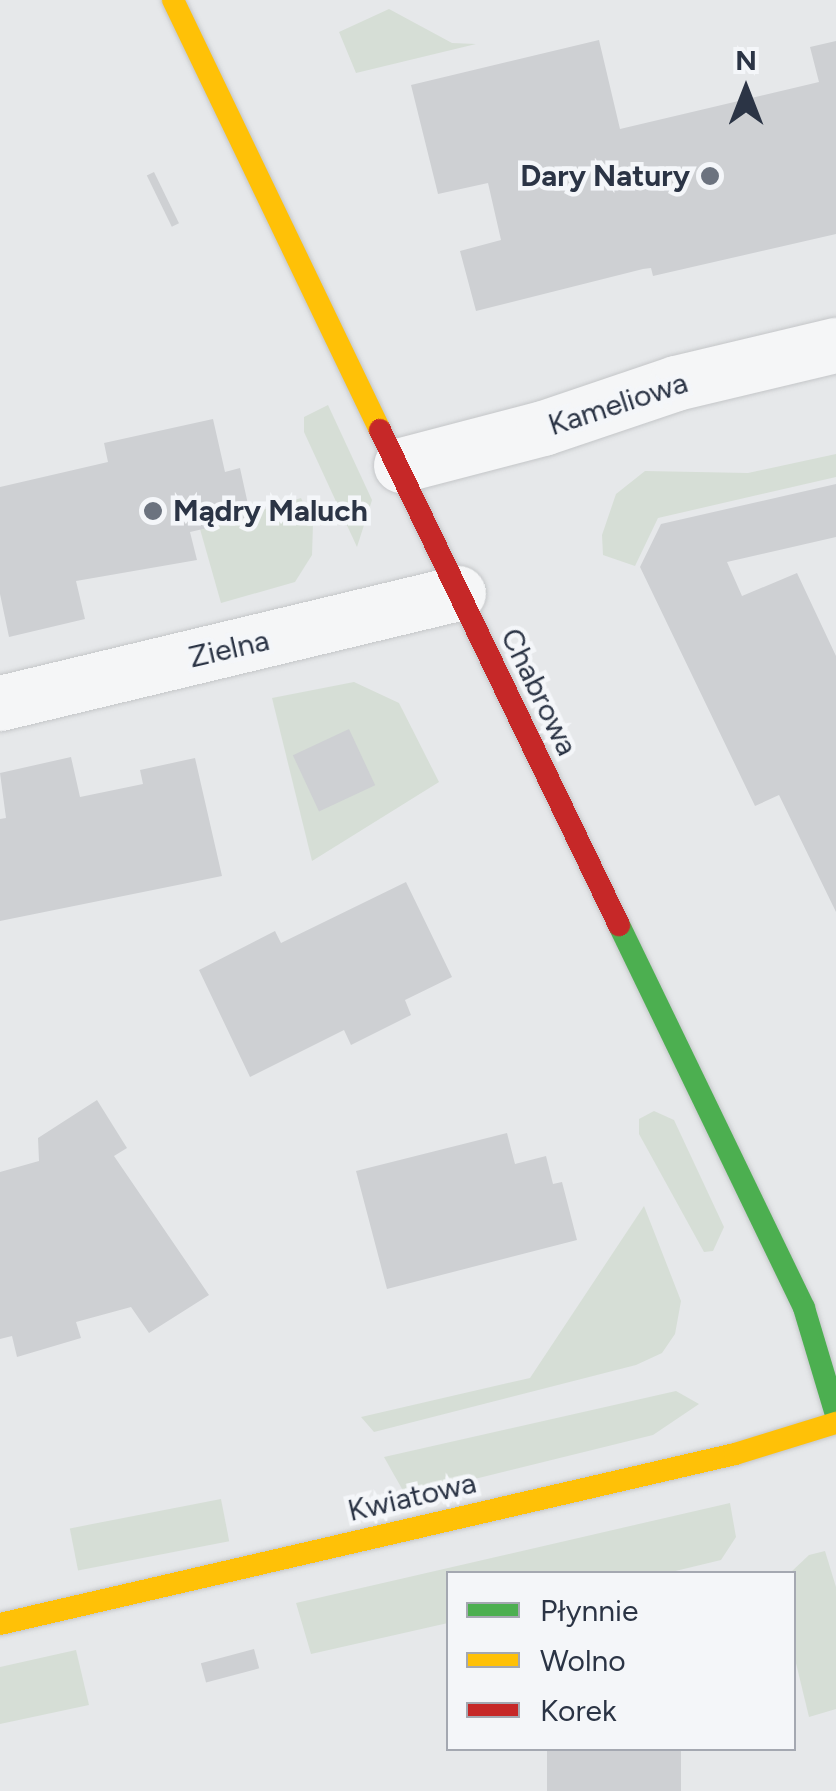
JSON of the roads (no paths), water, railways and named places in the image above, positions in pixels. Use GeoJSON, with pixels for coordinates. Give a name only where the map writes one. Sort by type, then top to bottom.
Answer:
{"type":"FeatureCollection","features":[{"type":"Feature","properties":{"kind":"street","name":"Chabrowa"},"geometry":{"type":"LineString","coordinates":[[172,0],[401,465],[458,593],[804,1308],[836,1415]]}},
{"type":"Feature","properties":{"kind":"street","name":"Kameliowa"},"geometry":{"type":"LineString","coordinates":[[401,465],[543,428],[676,383],[836,345]]}},
{"type":"Feature","properties":{"kind":"street","name":"Zielna"},"geometry":{"type":"LineString","coordinates":[[0,703],[458,593]]}},
{"type":"Feature","properties":{"kind":"street","name":"Kwiatowa"},"geometry":{"type":"LineString","coordinates":[[0,1624],[735,1454],[836,1423]]}},
{"type":"Feature","properties":{"kind":"place","name":"Dary Natury"},"geometry":{"type":"Point","coordinates":[710,176]}},
{"type":"Feature","properties":{"kind":"place","name":"Mądry Maluch"},"geometry":{"type":"Point","coordinates":[153,511]}}]}
